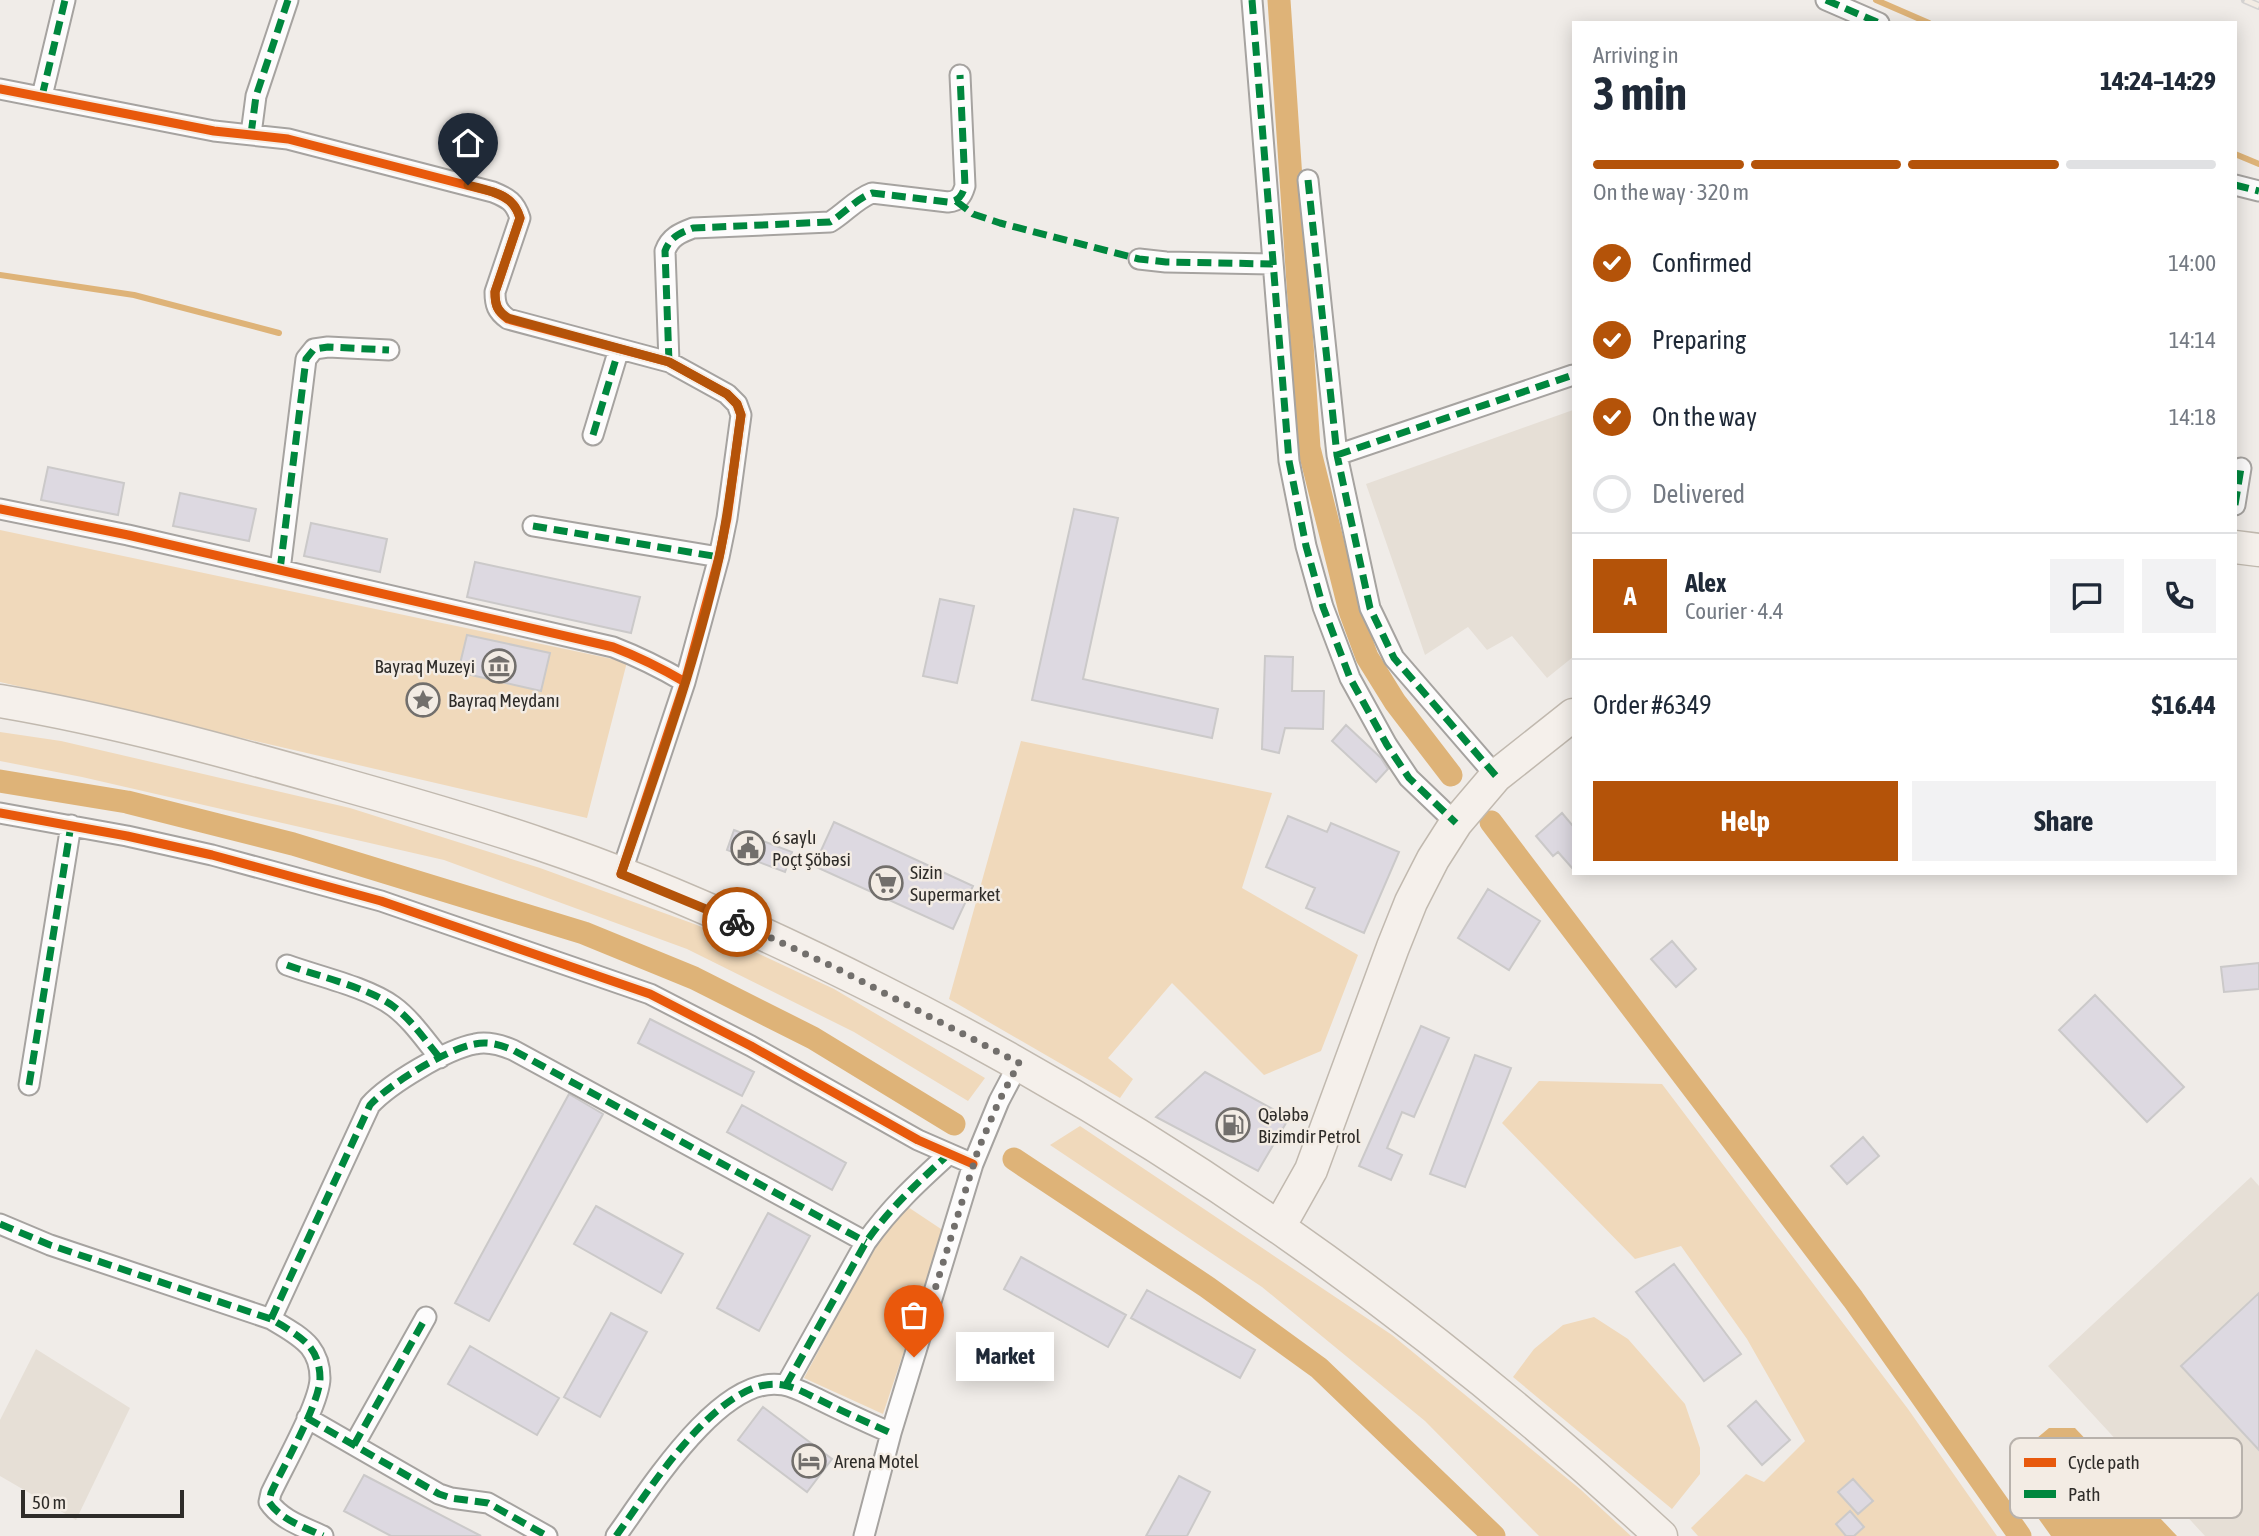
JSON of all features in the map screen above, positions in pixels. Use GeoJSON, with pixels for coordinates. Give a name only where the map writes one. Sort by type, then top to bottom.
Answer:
{"type":"FeatureCollection","features":[{"type":"Feature","properties":{"kind":"main road"},"geometry":{"type":"LineString","coordinates":[[2237,547],[2259,550]]}},
{"type":"Feature","properties":{"kind":"main road"},"geometry":{"type":"LineString","coordinates":[[0,701],[134,728],[240,755],[439,811],[543,844],[772,937],[912,1006],[1019,1063],[1130,1128],[1279,1227],[1398,1313],[1489,1384],[1661,1536]]}},
{"type":"Feature","properties":{"kind":"main road"},"geometry":{"type":"LineString","coordinates":[[1279,1227],[1311,1170],[1411,902],[1433,859],[1477,795],[1496,776],[1572,716]]}},
{"type":"Feature","properties":{"kind":"street"},"geometry":{"type":"LineString","coordinates":[[42,96],[65,0]]}},
{"type":"Feature","properties":{"kind":"street"},"geometry":{"type":"LineString","coordinates":[[251,134],[256,96],[288,0]]}},
{"type":"Feature","properties":{"kind":"street"},"geometry":{"type":"LineString","coordinates":[[1252,0],[1289,461],[1306,546],[1324,607],[1350,678],[1387,745],[1409,778],[1456,823]]}},
{"type":"Feature","properties":{"kind":"street"},"geometry":{"type":"LineString","coordinates":[[1826,0],[1874,21]]}},
{"type":"Feature","properties":{"kind":"street"},"geometry":{"type":"LineString","coordinates":[[669,362],[664,251],[668,242],[680,233],[693,228],[830,222],[872,193],[956,201],[965,186],[960,75]]}},
{"type":"Feature","properties":{"kind":"street"},"geometry":{"type":"LineString","coordinates":[[0,89],[214,131],[288,139],[493,192],[510,199],[520,218],[495,292],[499,313],[508,318],[669,362],[727,394],[737,404],[741,415],[719,557],[685,682],[621,874]]}},
{"type":"Feature","properties":{"kind":"street"},"geometry":{"type":"LineString","coordinates":[[1308,180],[1337,455],[1370,608],[1394,657],[1496,776]]}},
{"type":"Feature","properties":{"kind":"street"},"geometry":{"type":"LineString","coordinates":[[2237,186],[2259,191]]}},
{"type":"Feature","properties":{"kind":"street"},"geometry":{"type":"LineString","coordinates":[[1139,259],[1273,264]]}},
{"type":"Feature","properties":{"kind":"street"},"geometry":{"type":"LineString","coordinates":[[280,570],[306,359],[314,349],[328,347],[389,350]]}},
{"type":"Feature","properties":{"kind":"street"},"geometry":{"type":"LineString","coordinates":[[593,435],[619,349]]}},
{"type":"Feature","properties":{"kind":"street"},"geometry":{"type":"LineString","coordinates":[[1337,455],[1572,375]]}},
{"type":"Feature","properties":{"kind":"street"},"geometry":{"type":"LineString","coordinates":[[2237,493],[2241,468]]}},
{"type":"Feature","properties":{"kind":"street"},"geometry":{"type":"LineString","coordinates":[[0,509],[128,535],[613,647],[645,659],[685,682]]}},
{"type":"Feature","properties":{"kind":"street"},"geometry":{"type":"LineString","coordinates":[[533,526],[719,557]]}},
{"type":"Feature","properties":{"kind":"street"},"geometry":{"type":"LineString","coordinates":[[0,813],[212,855],[381,901],[650,994],[692,1014],[880,1119],[974,1164]]}},
{"type":"Feature","properties":{"kind":"street"},"geometry":{"type":"LineString","coordinates":[[29,1085],[71,825]]}},
{"type":"Feature","properties":{"kind":"street"},"geometry":{"type":"LineString","coordinates":[[287,965],[376,996],[391,1004],[440,1058]]}},
{"type":"Feature","properties":{"kind":"street"},"geometry":{"type":"LineString","coordinates":[[271,1319],[370,1105],[381,1093],[451,1051],[476,1043],[498,1044],[513,1049],[866,1242]]}},
{"type":"Feature","properties":{"kind":"street"},"geometry":{"type":"LineString","coordinates":[[864,1536],[891,1433],[974,1164],[999,1101],[1019,1063]]}},
{"type":"Feature","properties":{"kind":"street"},"geometry":{"type":"LineString","coordinates":[[786,1385],[866,1242],[899,1199],[949,1154]]}},
{"type":"Feature","properties":{"kind":"street"},"geometry":{"type":"LineString","coordinates":[[0,1224],[50,1245],[271,1319],[310,1346],[318,1360],[320,1379],[317,1398],[269,1502],[274,1510],[284,1517],[323,1536]]}},
{"type":"Feature","properties":{"kind":"street"},"geometry":{"type":"LineString","coordinates":[[354,1445],[426,1317]]}},
{"type":"Feature","properties":{"kind":"street"},"geometry":{"type":"LineString","coordinates":[[616,1536],[669,1464],[711,1415],[738,1395],[764,1383],[786,1385],[891,1433]]}},
{"type":"Feature","properties":{"kind":"street"},"geometry":{"type":"LineString","coordinates":[[307,1418],[439,1494],[488,1503],[547,1536]]}},
{"type":"Feature","properties":{"kind":"shaded area"},"geometry":{"type":"Polygon","coordinates":[[[1572,410],[1572,658],[1547,678],[1512,636],[1487,650],[1468,627],[1425,655],[1366,484],[1572,410]]]}},
{"type":"Feature","properties":{"kind":"shaded area"},"geometry":{"type":"Polygon","coordinates":[[[0,530],[627,662],[587,818],[0,682],[0,530]]]}},
{"type":"Feature","properties":{"kind":"shaded area"},"geometry":{"type":"Polygon","coordinates":[[[0,732],[61,741],[350,808],[540,868],[697,925],[834,989],[985,1078],[968,1101],[854,1032],[687,949],[444,860],[82,777],[0,761],[0,732]]]}},
{"type":"Feature","properties":{"kind":"shaded area"},"geometry":{"type":"Polygon","coordinates":[[[1021,741],[1272,793],[1242,888],[1358,955],[1321,1051],[1264,1075],[1172,983],[1108,1058],[1133,1079],[1120,1098],[949,999],[1021,741]]]}},
{"type":"Feature","properties":{"kind":"shaded area"},"geometry":{"type":"Polygon","coordinates":[[[1539,1081],[1662,1084],[1908,1409],[1997,1536],[1698,1536],[1691,1528],[1746,1474],[1764,1482],[1805,1441],[1747,1339],[1681,1246],[1635,1259],[1502,1123],[1539,1081]]]}},
{"type":"Feature","properties":{"kind":"shaded area"},"geometry":{"type":"Polygon","coordinates":[[[1080,1126],[1392,1335],[1580,1489],[1631,1536],[1539,1536],[1425,1421],[1262,1287],[1050,1145],[1080,1126]]]}},
{"type":"Feature","properties":{"kind":"shaded area"},"geometry":{"type":"Polygon","coordinates":[[[2251,1177],[2259,1186],[2259,1536],[2205,1536],[2188,1518],[2242,1518],[2242,1438],[2114,1438],[2048,1366],[2251,1177]]]}},
{"type":"Feature","properties":{"kind":"shaded area"},"geometry":{"type":"Polygon","coordinates":[[[908,1207],[944,1231],[883,1414],[804,1378],[874,1247],[908,1207]]]}},
{"type":"Feature","properties":{"kind":"shaded area"},"geometry":{"type":"Polygon","coordinates":[[[1594,1317],[1628,1339],[1685,1404],[1700,1448],[1700,1474],[1672,1509],[1513,1377],[1534,1349],[1563,1325],[1594,1317]]]}},
{"type":"Feature","properties":{"kind":"shaded area"},"geometry":{"type":"Polygon","coordinates":[[[36,1349],[130,1408],[76,1520],[0,1476],[0,1420],[36,1349]]]}},
{"type":"Feature","properties":{"kind":"shaded area"},"geometry":{"type":"Polygon","coordinates":[[[2049,1428],[2075,1428],[2084,1438],[2037,1438],[2049,1428]]]}},
{"type":"Feature","properties":{"kind":"shaded area"},"geometry":{"type":"Polygon","coordinates":[[[2038,1518],[2160,1518],[2177,1536],[2051,1536],[2038,1518]]]}},
{"type":"Feature","properties":{"kind":"building"},"geometry":{"type":"Polygon","coordinates":[[[48,467],[124,483],[118,515],[41,500],[48,467]]]}},
{"type":"Feature","properties":{"kind":"building"},"geometry":{"type":"Polygon","coordinates":[[[180,493],[256,509],[249,541],[173,526],[180,493]]]}},
{"type":"Feature","properties":{"kind":"building"},"geometry":{"type":"Polygon","coordinates":[[[1074,509],[1118,518],[1083,679],[1218,709],[1212,738],[1032,700],[1074,509]]]}},
{"type":"Feature","properties":{"kind":"building"},"geometry":{"type":"Polygon","coordinates":[[[311,523],[387,539],[380,572],[304,556],[311,523]]]}},
{"type":"Feature","properties":{"kind":"building"},"geometry":{"type":"Polygon","coordinates":[[[475,562],[640,597],[631,633],[467,597],[475,562]]]}},
{"type":"Feature","properties":{"kind":"building"},"geometry":{"type":"Polygon","coordinates":[[[940,599],[974,606],[957,683],[923,676],[940,599]]]}},
{"type":"Feature","properties":{"kind":"building"},"geometry":{"type":"Polygon","coordinates":[[[467,635],[550,653],[541,691],[458,672],[467,635]]]}},
{"type":"Feature","properties":{"kind":"building"},"geometry":{"type":"Polygon","coordinates":[[[1265,656],[1293,657],[1292,691],[1324,691],[1323,729],[1285,728],[1279,753],[1262,749],[1265,656]]]}},
{"type":"Feature","properties":{"kind":"building"},"geometry":{"type":"Polygon","coordinates":[[[1346,725],[1381,758],[1388,769],[1376,782],[1332,741],[1346,725]]]}},
{"type":"Feature","properties":{"kind":"building"},"geometry":{"type":"Polygon","coordinates":[[[1562,813],[1572,825],[1572,868],[1558,852],[1553,856],[1536,836],[1562,813]]]}},
{"type":"Feature","properties":{"kind":"building"},"geometry":{"type":"Polygon","coordinates":[[[1288,816],[1327,832],[1331,823],[1399,852],[1364,933],[1306,908],[1315,888],[1266,867],[1288,816]]]}},
{"type":"Feature","properties":{"kind":"building"},"geometry":{"type":"Polygon","coordinates":[[[834,822],[973,886],[953,929],[814,866],[834,822]]]}},
{"type":"Feature","properties":{"kind":"building"},"geometry":{"type":"Polygon","coordinates":[[[734,830],[792,852],[785,872],[727,850],[734,830]]]}},
{"type":"Feature","properties":{"kind":"building"},"geometry":{"type":"Polygon","coordinates":[[[1488,889],[1540,921],[1509,970],[1458,938],[1488,889]]]}},
{"type":"Feature","properties":{"kind":"building"},"geometry":{"type":"Polygon","coordinates":[[[1672,941],[1696,969],[1676,987],[1651,959],[1672,941]]]}},
{"type":"Feature","properties":{"kind":"building"},"geometry":{"type":"Polygon","coordinates":[[[2259,963],[2259,989],[2224,992],[2221,967],[2259,963]]]}},
{"type":"Feature","properties":{"kind":"building"},"geometry":{"type":"Polygon","coordinates":[[[2095,995],[2184,1087],[2147,1122],[2059,1030],[2095,995]]]}},
{"type":"Feature","properties":{"kind":"building"},"geometry":{"type":"Polygon","coordinates":[[[650,1019],[754,1072],[742,1096],[638,1043],[650,1019]]]}},
{"type":"Feature","properties":{"kind":"building"},"geometry":{"type":"Polygon","coordinates":[[[1421,1026],[1449,1038],[1414,1117],[1402,1112],[1387,1148],[1402,1155],[1391,1180],[1359,1166],[1421,1026]]]}},
{"type":"Feature","properties":{"kind":"building"},"geometry":{"type":"Polygon","coordinates":[[[1475,1055],[1511,1068],[1465,1187],[1430,1174],[1475,1055]]]}},
{"type":"Feature","properties":{"kind":"building"},"geometry":{"type":"Polygon","coordinates":[[[1205,1072],[1289,1118],[1258,1171],[1156,1117],[1205,1072]]]}},
{"type":"Feature","properties":{"kind":"building"},"geometry":{"type":"Polygon","coordinates":[[[569,1094],[603,1114],[489,1321],[455,1303],[569,1094]]]}},
{"type":"Feature","properties":{"kind":"building"},"geometry":{"type":"Polygon","coordinates":[[[742,1105],[846,1163],[832,1190],[727,1132],[742,1105]]]}},
{"type":"Feature","properties":{"kind":"building"},"geometry":{"type":"Polygon","coordinates":[[[1863,1137],[1879,1156],[1847,1184],[1831,1166],[1863,1137]]]}},
{"type":"Feature","properties":{"kind":"building"},"geometry":{"type":"Polygon","coordinates":[[[596,1206],[683,1254],[661,1293],[574,1244],[596,1206]]]}},
{"type":"Feature","properties":{"kind":"building"},"geometry":{"type":"Polygon","coordinates":[[[768,1213],[810,1236],[759,1331],[717,1308],[768,1213]]]}},
{"type":"Feature","properties":{"kind":"building"},"geometry":{"type":"Polygon","coordinates":[[[1021,1257],[1126,1315],[1108,1347],[1004,1289],[1021,1257]]]}},
{"type":"Feature","properties":{"kind":"building"},"geometry":{"type":"Polygon","coordinates":[[[1674,1264],[1741,1354],[1704,1381],[1636,1292],[1674,1264]]]}},
{"type":"Feature","properties":{"kind":"building"},"geometry":{"type":"Polygon","coordinates":[[[1147,1290],[1255,1350],[1240,1378],[1131,1318],[1147,1290]]]}},
{"type":"Feature","properties":{"kind":"building"},"geometry":{"type":"Polygon","coordinates":[[[2259,1293],[2259,1450],[2181,1366],[2259,1293]]]}},
{"type":"Feature","properties":{"kind":"building"},"geometry":{"type":"Polygon","coordinates":[[[611,1313],[647,1332],[600,1417],[564,1397],[611,1313]]]}},
{"type":"Feature","properties":{"kind":"building"},"geometry":{"type":"Polygon","coordinates":[[[470,1346],[559,1398],[537,1435],[448,1384],[470,1346]]]}},
{"type":"Feature","properties":{"kind":"building"},"geometry":{"type":"Polygon","coordinates":[[[1756,1401],[1790,1440],[1762,1465],[1728,1426],[1756,1401]]]}},
{"type":"Feature","properties":{"kind":"building"},"geometry":{"type":"Polygon","coordinates":[[[763,1407],[832,1459],[807,1492],[738,1440],[763,1407]]]}},
{"type":"Feature","properties":{"kind":"building"},"geometry":{"type":"Polygon","coordinates":[[[364,1475],[481,1536],[391,1536],[344,1511],[364,1475]]]}},
{"type":"Feature","properties":{"kind":"building"},"geometry":{"type":"Polygon","coordinates":[[[1179,1476],[1210,1492],[1187,1536],[1146,1536],[1179,1476]]]}},
{"type":"Feature","properties":{"kind":"building"},"geometry":{"type":"Polygon","coordinates":[[[1853,1479],[1873,1501],[1858,1514],[1838,1492],[1853,1479]]]}},
{"type":"Feature","properties":{"kind":"building"},"geometry":{"type":"Polygon","coordinates":[[[1850,1511],[1864,1527],[1854,1536],[1846,1536],[1836,1524],[1850,1511]]]}},
{"type":"Feature","properties":{"kind":"waterway"},"geometry":{"type":"LineString","coordinates":[[1279,0],[1309,448],[1350,611],[1367,657],[1395,702],[1451,775]]}},
{"type":"Feature","properties":{"kind":"waterway"},"geometry":{"type":"LineString","coordinates":[[1876,0],[1924,21]]}},
{"type":"Feature","properties":{"kind":"waterway"},"geometry":{"type":"LineString","coordinates":[[2237,155],[2259,164]]}},
{"type":"Feature","properties":{"kind":"waterway"},"geometry":{"type":"LineString","coordinates":[[0,275],[134,295],[279,333]]}},
{"type":"Feature","properties":{"kind":"waterway"},"geometry":{"type":"LineString","coordinates":[[0,781],[127,802],[293,844],[584,933],[694,978],[813,1038],[954,1124]]}},
{"type":"Feature","properties":{"kind":"waterway"},"geometry":{"type":"LineString","coordinates":[[1491,822],[1853,1299],[2020,1536]]}},
{"type":"Feature","properties":{"kind":"waterway"},"geometry":{"type":"LineString","coordinates":[[1014,1159],[1207,1287],[1319,1368],[1494,1536]]}},
{"type":"Feature","properties":{"kind":"railway"},"geometry":{"type":"LineString","coordinates":[[2245,0],[2259,6]]}},
{"type":"Feature","properties":{"kind":"marked path"},"geometry":{"type":"LineString","coordinates":[[42,96],[65,0]]}},
{"type":"Feature","properties":{"kind":"marked path"},"geometry":{"type":"LineString","coordinates":[[251,134],[256,96],[288,0]]}},
{"type":"Feature","properties":{"kind":"marked path"},"geometry":{"type":"LineString","coordinates":[[1252,0],[1289,461],[1306,546],[1323,607],[1350,678],[1387,745],[1409,778],[1456,823]]}},
{"type":"Feature","properties":{"kind":"marked path"},"geometry":{"type":"LineString","coordinates":[[1826,0],[1874,21]]}},
{"type":"Feature","properties":{"kind":"marked path"},"geometry":{"type":"LineString","coordinates":[[669,362],[665,251],[670,242],[680,234],[693,228],[830,222],[872,193],[948,202],[959,197],[965,186],[960,75]]}},
{"type":"Feature","properties":{"kind":"marked path"},"geometry":{"type":"LineString","coordinates":[[1308,180],[1337,455],[1370,608],[1394,658],[1496,776]]}},
{"type":"Feature","properties":{"kind":"marked path"},"geometry":{"type":"LineString","coordinates":[[2237,186],[2259,191]]}},
{"type":"Feature","properties":{"kind":"marked path"},"geometry":{"type":"LineString","coordinates":[[956,201],[973,214],[1000,223],[1139,259],[1273,264]]}},
{"type":"Feature","properties":{"kind":"marked path"},"geometry":{"type":"LineString","coordinates":[[280,570],[306,359],[314,349],[328,347],[389,350]]}},
{"type":"Feature","properties":{"kind":"marked path"},"geometry":{"type":"LineString","coordinates":[[593,435],[619,349]]}},
{"type":"Feature","properties":{"kind":"marked path"},"geometry":{"type":"LineString","coordinates":[[1337,455],[1572,375]]}},
{"type":"Feature","properties":{"kind":"marked path"},"geometry":{"type":"LineString","coordinates":[[2237,493],[2241,468]]}},
{"type":"Feature","properties":{"kind":"marked path"},"geometry":{"type":"LineString","coordinates":[[533,526],[719,557]]}},
{"type":"Feature","properties":{"kind":"marked path"},"geometry":{"type":"LineString","coordinates":[[29,1085],[71,825]]}},
{"type":"Feature","properties":{"kind":"marked path"},"geometry":{"type":"LineString","coordinates":[[287,965],[382,999],[406,1017],[440,1058]]}},
{"type":"Feature","properties":{"kind":"marked path"},"geometry":{"type":"LineString","coordinates":[[271,1319],[370,1105],[390,1087],[419,1068],[463,1047],[480,1043],[513,1050],[866,1242]]}},
{"type":"Feature","properties":{"kind":"marked path"},"geometry":{"type":"LineString","coordinates":[[786,1385],[866,1242],[915,1185],[949,1154]]}},
{"type":"Feature","properties":{"kind":"marked path"},"geometry":{"type":"LineString","coordinates":[[0,1224],[50,1245],[271,1319],[306,1343],[318,1362],[318,1389],[308,1419],[269,1502],[286,1518],[323,1536]]}},
{"type":"Feature","properties":{"kind":"marked path"},"geometry":{"type":"LineString","coordinates":[[354,1445],[426,1317]]}},
{"type":"Feature","properties":{"kind":"marked path"},"geometry":{"type":"LineString","coordinates":[[616,1536],[688,1440],[711,1416],[735,1397],[759,1386],[792,1387],[891,1433]]}},
{"type":"Feature","properties":{"kind":"marked path"},"geometry":{"type":"LineString","coordinates":[[307,1418],[439,1494],[488,1503],[547,1536]]}},
{"type":"Feature","properties":{"kind":"cycle path"},"geometry":{"type":"LineString","coordinates":[[0,89],[214,131],[288,139],[493,192],[510,201],[520,218],[495,292],[497,307],[504,316],[669,362],[727,394],[737,404],[741,415],[727,518],[685,682]]}},
{"type":"Feature","properties":{"kind":"cycle path"},"geometry":{"type":"LineString","coordinates":[[0,509],[128,535],[613,647],[685,682],[621,874]]}},
{"type":"Feature","properties":{"kind":"cycle path"},"geometry":{"type":"LineString","coordinates":[[0,813],[127,836],[212,855],[381,901],[650,994],[751,1046],[918,1140],[973,1164]]}},
{"type":"Feature","properties":{"kind":"way so far"},"geometry":{"type":"LineString","coordinates":[[737,922],[912,1006],[1019,1063],[978,1150],[914,1357]]}},
{"type":"Feature","properties":{"kind":"place","name":"Bayraq Muzeyi"},"geometry":{"type":"Point","coordinates":[499,666]}},
{"type":"Feature","properties":{"kind":"place","name":"Bayraq Meydanı"},"geometry":{"type":"Point","coordinates":[423,700]}},
{"type":"Feature","properties":{"kind":"place","name":"6 saylı Poçt Şöbəsi"},"geometry":{"type":"Point","coordinates":[748,848]}},
{"type":"Feature","properties":{"kind":"place","name":"Sizin Supermarket"},"geometry":{"type":"Point","coordinates":[886,883]}},
{"type":"Feature","properties":{"kind":"place","name":"Qələbə Bizimdir Petrol"},"geometry":{"type":"Point","coordinates":[1233,1125]}},
{"type":"Feature","properties":{"kind":"place","name":"Market"},"geometry":{"type":"Point","coordinates":[914,1357]}},
{"type":"Feature","properties":{"kind":"place","name":"Arena Motel"},"geometry":{"type":"Point","coordinates":[809,1461]}},
{"type":"Feature","properties":{"kind":"route"},"geometry":{"type":"LineString","coordinates":[[468,185],[510,199],[520,218],[495,292],[499,313],[508,318],[669,362],[727,394],[737,404],[741,415],[719,557],[685,682],[621,874],[737,922]]}}]}
